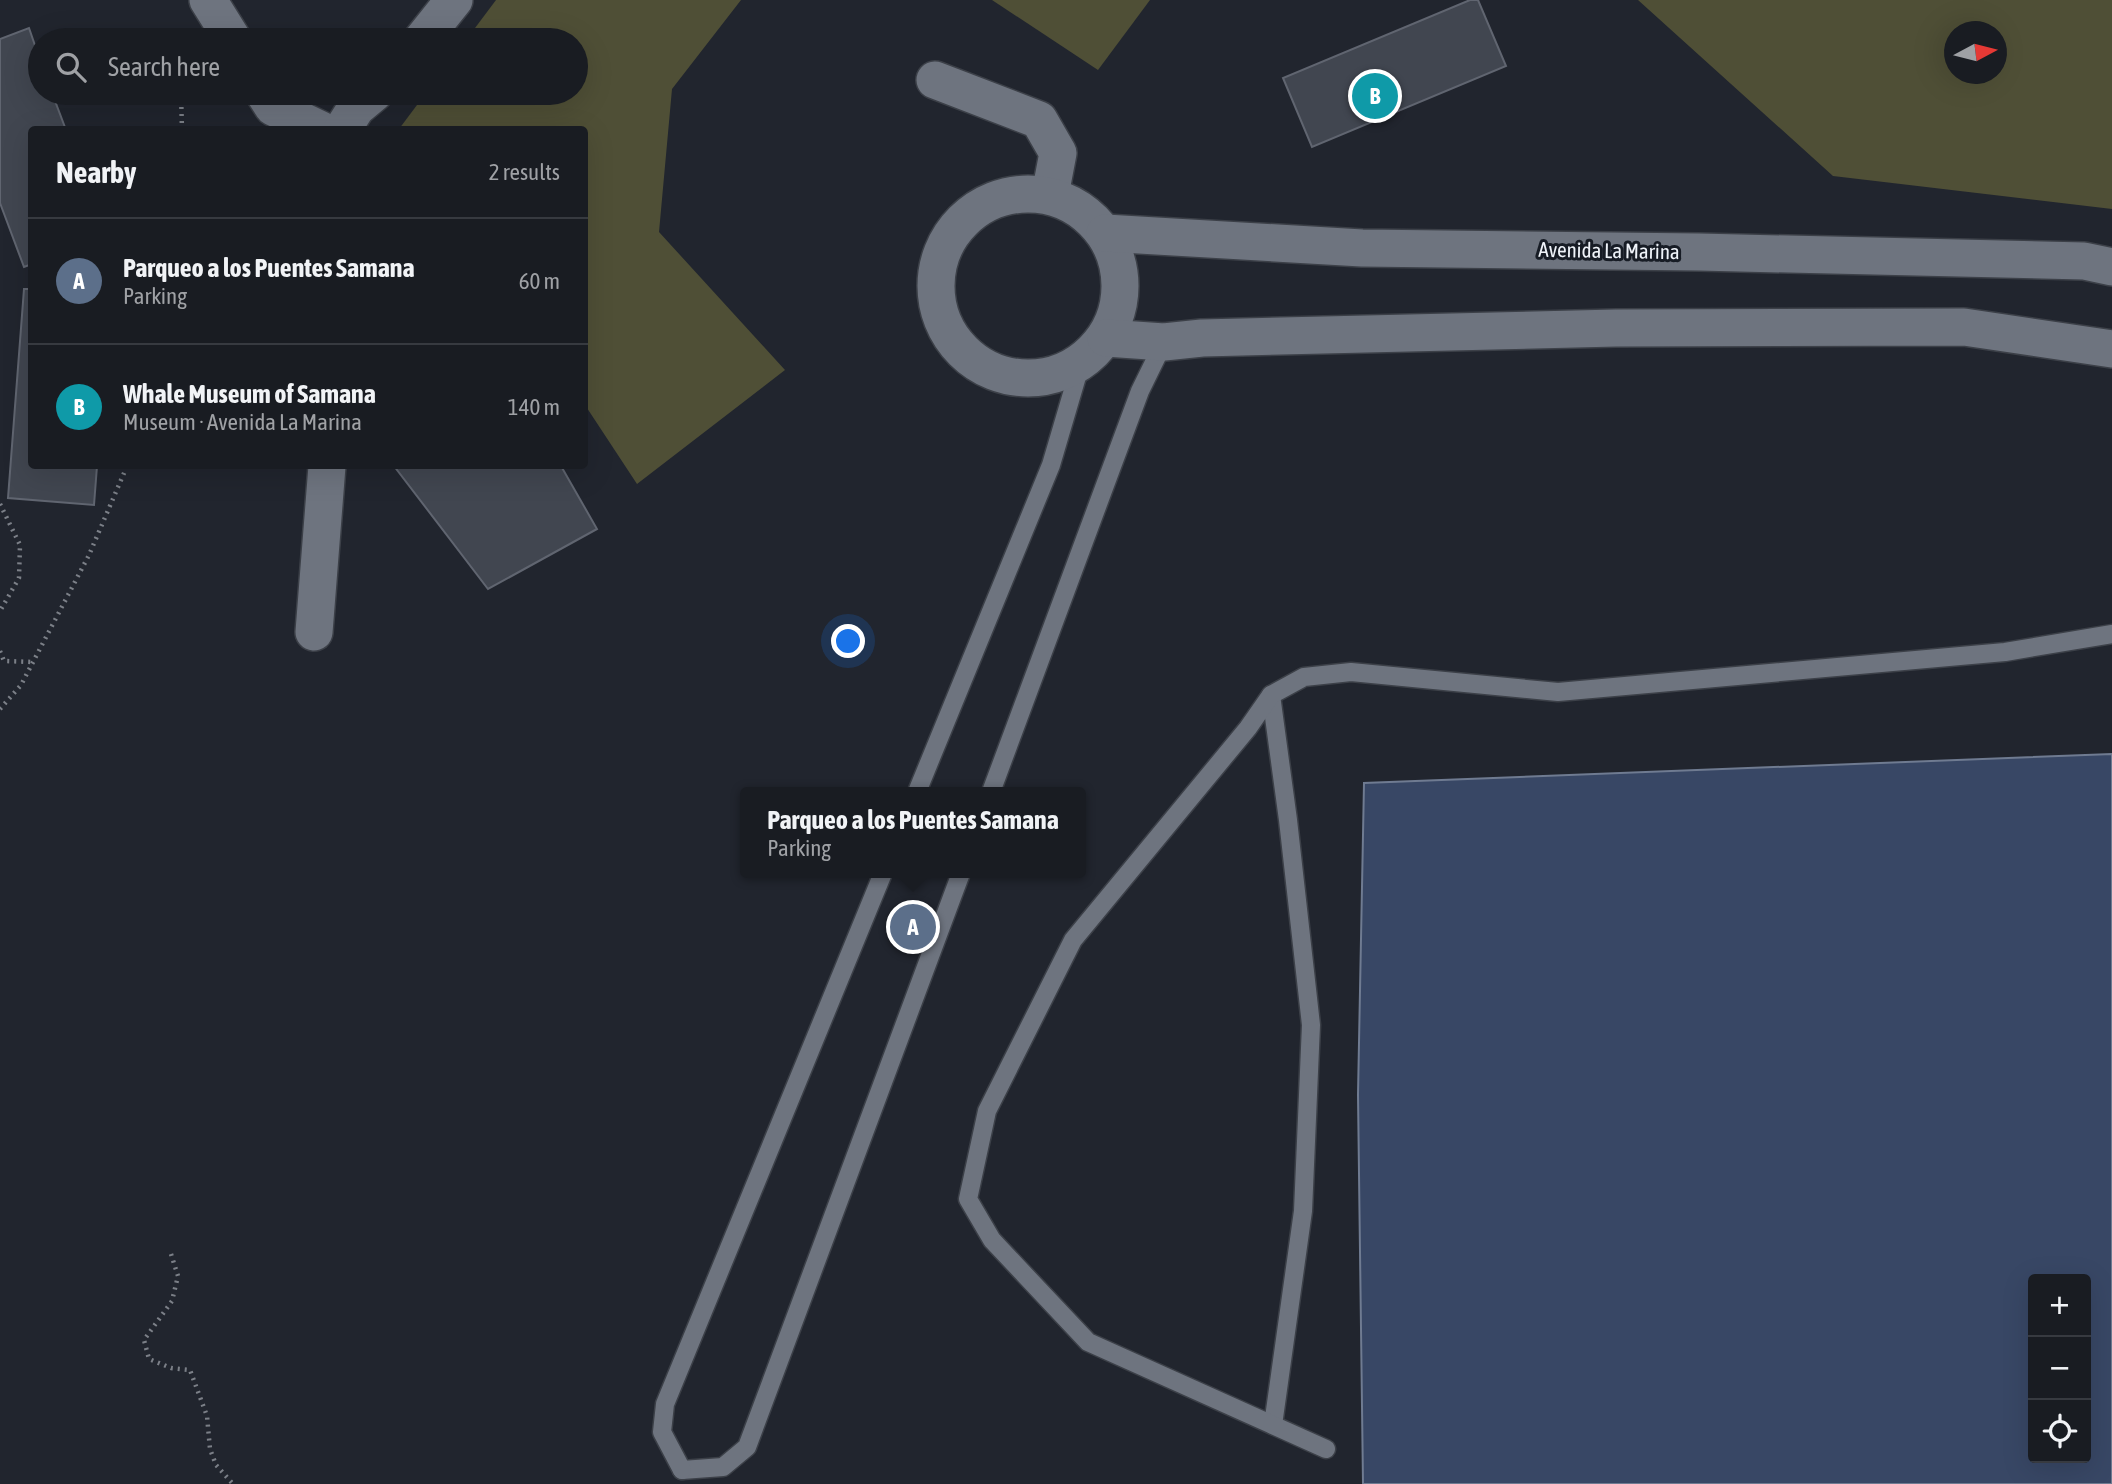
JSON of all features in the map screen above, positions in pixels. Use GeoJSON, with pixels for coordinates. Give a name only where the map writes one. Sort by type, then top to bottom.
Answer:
{"type":"FeatureCollection","features":[{"type":"Feature","properties":{"kind":"street"},"geometry":{"type":"LineString","coordinates":[[208,0],[226,28]]}},
{"type":"Feature","properties":{"kind":"street"},"geometry":{"type":"LineString","coordinates":[[432,28],[454,0]]}},
{"type":"Feature","properties":{"kind":"street"},"geometry":{"type":"LineString","coordinates":[[935,80],[1039,120],[1058,153],[1050,195]]}},
{"type":"Feature","properties":{"kind":"street"},"geometry":{"type":"LineString","coordinates":[[272,105],[313,126]]}},
{"type":"Feature","properties":{"kind":"street"},"geometry":{"type":"LineString","coordinates":[[345,126],[360,105]]}},
{"type":"Feature","properties":{"kind":"street"},"geometry":{"type":"LineString","coordinates":[[1094,351],[1120,304],[1120,269],[1105,233],[1082,210],[1050,195],[1014,194],[981,206],[954,229],[938,264],[936,302],[950,337],[976,364],[1012,379],[1049,378],[1094,351],[1202,338],[1616,328],[1964,327],[2112,349]]}},
{"type":"Feature","properties":{"kind":"street","name":"Avenida La Marina"},"geometry":{"type":"LineString","coordinates":[[1105,233],[1362,248],[1699,252],[2071,261],[2112,267]]}},
{"type":"Feature","properties":{"kind":"street"},"geometry":{"type":"LineString","coordinates":[[314,632],[327,469]]}},
{"type":"Feature","properties":{"kind":"lane"},"geometry":{"type":"LineString","coordinates":[[993,787],[1140,391],[1164,342]]}},
{"type":"Feature","properties":{"kind":"lane"},"geometry":{"type":"LineString","coordinates":[[918,787],[1051,465],[1094,351]]}},
{"type":"Feature","properties":{"kind":"lane"},"geometry":{"type":"LineString","coordinates":[[1326,1449],[1088,1342],[992,1240],[968,1199],[987,1111],[1073,940],[1248,728],[1271,695],[1304,677],[1351,672],[1558,692],[2005,652],[2112,634]]}},
{"type":"Feature","properties":{"kind":"lane"},"geometry":{"type":"LineString","coordinates":[[1271,695],[1311,1026],[1303,1211],[1273,1425]]}},
{"type":"Feature","properties":{"kind":"lane"},"geometry":{"type":"LineString","coordinates":[[881,878],[665,1404],[662,1432],[679,1477],[723,1467],[747,1447],[959,878]]}},
{"type":"Feature","properties":{"kind":"path"},"geometry":{"type":"LineString","coordinates":[[181,105],[181,126]]}},
{"type":"Feature","properties":{"kind":"path"},"geometry":{"type":"LineString","coordinates":[[0,709],[21,685],[89,555],[126,469]]}},
{"type":"Feature","properties":{"kind":"path"},"geometry":{"type":"LineString","coordinates":[[0,504],[20,545],[19,578],[0,611]]}},
{"type":"Feature","properties":{"kind":"path"},"geometry":{"type":"LineString","coordinates":[[0,651],[4,661],[32,662]]}},
{"type":"Feature","properties":{"kind":"path"},"geometry":{"type":"LineString","coordinates":[[172,1254],[178,1276],[172,1301],[144,1340],[149,1359],[171,1368],[190,1370],[207,1416],[210,1449],[216,1465],[233,1484]]}},
{"type":"Feature","properties":{"kind":"green space"},"geometry":{"type":"Polygon","coordinates":[[[496,0],[741,0],[672,89],[659,232],[785,370],[637,484],[588,410],[588,126],[401,126],[417,105],[588,105],[588,28],[475,28],[496,0]]]}},
{"type":"Feature","properties":{"kind":"green space"},"geometry":{"type":"Polygon","coordinates":[[[992,0],[1150,0],[1098,70],[992,0]]]}},
{"type":"Feature","properties":{"kind":"green space"},"geometry":{"type":"Polygon","coordinates":[[[1638,0],[2112,0],[2112,209],[1833,176],[1638,0]]]}},
{"type":"Feature","properties":{"kind":"water"},"geometry":{"type":"Polygon","coordinates":[[[2112,754],[2112,1484],[1363,1484],[1358,1095],[1364,783],[2112,754]]]}},
{"type":"Feature","properties":{"kind":"building"},"geometry":{"type":"Polygon","coordinates":[[[1470,0],[1478,0],[1506,66],[1312,147],[1283,78],[1470,0]]]}},
{"type":"Feature","properties":{"kind":"building"},"geometry":{"type":"Polygon","coordinates":[[[28,28],[28,105],[57,105],[64,126],[28,126],[28,266],[24,267],[0,203],[0,39],[28,28]]]}},
{"type":"Feature","properties":{"kind":"building"},"geometry":{"type":"Polygon","coordinates":[[[24,289],[28,289],[28,469],[97,469],[94,505],[8,498],[24,289]]]}},
{"type":"Feature","properties":{"kind":"building"},"geometry":{"type":"Polygon","coordinates":[[[396,469],[563,469],[597,529],[488,589],[396,469]]]}},
{"type":"Feature","properties":{"kind":"place","name":"Whale Museum of Samana"},"geometry":{"type":"Point","coordinates":[1375,96]}},
{"type":"Feature","properties":{"kind":"place","name":"Parqueo a los Puentes Samana"},"geometry":{"type":"Point","coordinates":[913,927]}}]}
